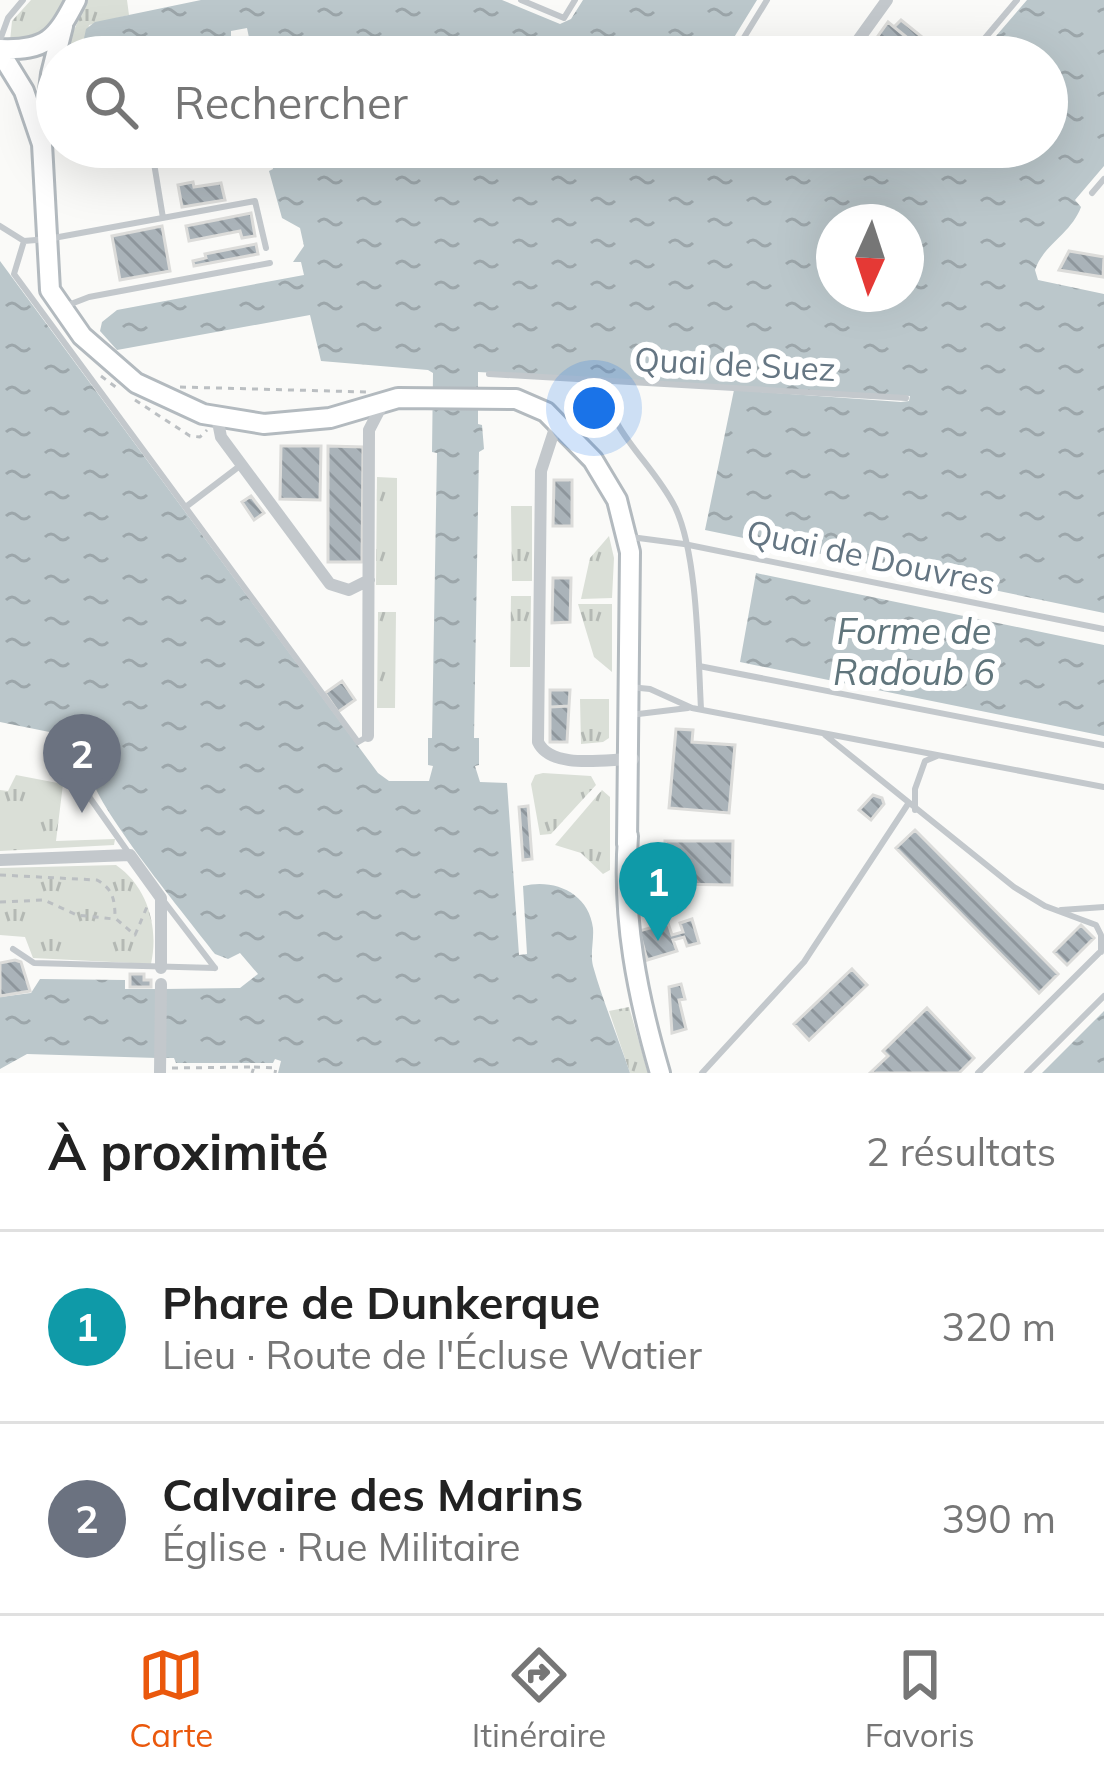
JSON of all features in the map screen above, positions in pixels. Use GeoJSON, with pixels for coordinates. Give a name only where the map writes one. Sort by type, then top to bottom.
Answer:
{"type":"FeatureCollection","features":[{"type":"Feature","properties":{"kind":"street"},"geometry":{"type":"LineString","coordinates":[[61,36],[76,0]]}},
{"type":"Feature","properties":{"kind":"street"},"geometry":{"type":"LineString","coordinates":[[861,36],[887,0]]}},
{"type":"Feature","properties":{"kind":"street"},"geometry":{"type":"LineString","coordinates":[[51,36],[63,26]]}},
{"type":"Feature","properties":{"kind":"street"},"geometry":{"type":"LineString","coordinates":[[36,45],[1,51],[28,100],[36,129]]}},
{"type":"Feature","properties":{"kind":"street"},"geometry":{"type":"LineString","coordinates":[[44,168],[46,275],[60,308],[88,343],[128,378],[168,401],[217,417],[280,424],[341,416],[385,401],[488,398],[529,402],[557,422],[608,480],[628,537],[629,948],[660,1073]]}},
{"type":"Feature","properties":{"kind":"street"},"geometry":{"type":"LineString","coordinates":[[368,736],[369,438],[373,417],[385,401]]}},
{"type":"Feature","properties":{"kind":"street"},"geometry":{"type":"LineString","coordinates":[[341,416],[357,423],[369,438]]}},
{"type":"Feature","properties":{"kind":"street"},"geometry":{"type":"LineString","coordinates":[[217,417],[220,437],[333,587],[354,589],[369,580]]}},
{"type":"Feature","properties":{"kind":"street"},"geometry":{"type":"LineString","coordinates":[[557,422],[541,471],[538,742],[542,751],[555,758],[630,759]]}},
{"type":"Feature","properties":{"kind":"street"},"geometry":{"type":"LineString","coordinates":[[0,860],[130,855],[158,894],[161,968]]}},
{"type":"Feature","properties":{"kind":"street"},"geometry":{"type":"LineString","coordinates":[[160,1071],[161,984]]}},
{"type":"Feature","properties":{"kind":"lane"},"geometry":{"type":"LineString","coordinates":[[1,51],[8,18],[23,0]]}},
{"type":"Feature","properties":{"kind":"lane"},"geometry":{"type":"LineString","coordinates":[[521,0],[564,18],[575,0]]}},
{"type":"Feature","properties":{"kind":"lane"},"geometry":{"type":"LineString","coordinates":[[745,36],[766,0]]}},
{"type":"Feature","properties":{"kind":"lane"},"geometry":{"type":"LineString","coordinates":[[987,36],[1017,0]]}},
{"type":"Feature","properties":{"kind":"lane"},"geometry":{"type":"LineString","coordinates":[[155,168],[164,218]]}},
{"type":"Feature","properties":{"kind":"lane"},"geometry":{"type":"LineString","coordinates":[[1092,193],[1104,178]]}},
{"type":"Feature","properties":{"kind":"lane"},"geometry":{"type":"LineString","coordinates":[[0,226],[24,241],[48,239],[255,201],[266,248]]}},
{"type":"Feature","properties":{"kind":"lane"},"geometry":{"type":"LineString","coordinates":[[24,241],[14,274],[358,742],[368,736]]}},
{"type":"Feature","properties":{"kind":"lane"},"geometry":{"type":"LineString","coordinates":[[60,308],[89,297],[270,263]]}},
{"type":"Feature","properties":{"kind":"lane","name":"Quai de Suez"},"geometry":{"type":"LineString","coordinates":[[489,374],[906,398]]}},
{"type":"Feature","properties":{"kind":"lane"},"geometry":{"type":"LineString","coordinates":[[602,380],[610,416],[674,507],[694,595],[699,666],[696,708]]}},
{"type":"Feature","properties":{"kind":"lane"},"geometry":{"type":"LineString","coordinates":[[187,506],[241,465]]}},
{"type":"Feature","properties":{"kind":"lane","name":"Quai de Douvres"},"geometry":{"type":"LineString","coordinates":[[628,537],[684,544],[1104,629]]}},
{"type":"Feature","properties":{"kind":"lane"},"geometry":{"type":"LineString","coordinates":[[699,666],[1104,745]]}},
{"type":"Feature","properties":{"kind":"lane"},"geometry":{"type":"LineString","coordinates":[[631,687],[696,708],[1104,788]]}},
{"type":"Feature","properties":{"kind":"lane"},"geometry":{"type":"LineString","coordinates":[[631,715],[696,708]]}},
{"type":"Feature","properties":{"kind":"lane"},"geometry":{"type":"LineString","coordinates":[[818,731],[1014,887],[1096,925],[1101,935],[1102,951],[978,1073]]}},
{"type":"Feature","properties":{"kind":"lane"},"geometry":{"type":"LineString","coordinates":[[702,1073],[803,962],[912,808],[922,765],[947,755]]}},
{"type":"Feature","properties":{"kind":"lane"},"geometry":{"type":"LineString","coordinates":[[84,776],[90,798],[130,855]]}},
{"type":"Feature","properties":{"kind":"lane"},"geometry":{"type":"LineString","coordinates":[[13,949],[34,963],[215,968],[158,894]]}},
{"type":"Feature","properties":{"kind":"lane"},"geometry":{"type":"LineString","coordinates":[[1052,908],[1104,908]]}},
{"type":"Feature","properties":{"kind":"lane"},"geometry":{"type":"LineString","coordinates":[[161,968],[161,984]]}},
{"type":"Feature","properties":{"kind":"lane"},"geometry":{"type":"LineString","coordinates":[[1028,1073],[1104,996]]}},
{"type":"Feature","properties":{"kind":"path"},"geometry":{"type":"LineString","coordinates":[[175,386],[364,391],[385,401]]}},
{"type":"Feature","properties":{"kind":"path"},"geometry":{"type":"LineString","coordinates":[[0,875],[97,880],[108,886],[116,917],[135,935],[158,894]]}},
{"type":"Feature","properties":{"kind":"path"},"geometry":{"type":"LineString","coordinates":[[0,902],[44,900],[77,915],[116,917]]}},
{"type":"Feature","properties":{"kind":"path"},"geometry":{"type":"LineString","coordinates":[[160,1071],[276,1068],[275,1073]]}},
{"type":"Feature","properties":{"kind":"green space"},"geometry":{"type":"Polygon","coordinates":[[[31,0],[68,0],[46,31],[10,41],[12,21],[31,0]]]}},
{"type":"Feature","properties":{"kind":"green space"},"geometry":{"type":"Polygon","coordinates":[[[87,0],[127,0],[129,15],[89,25],[87,36],[71,36],[87,0]]]}},
{"type":"Feature","properties":{"kind":"green space"},"geometry":{"type":"Polygon","coordinates":[[[377,477],[397,478],[397,585],[376,585],[377,477]]]}},
{"type":"Feature","properties":{"kind":"green space"},"geometry":{"type":"Polygon","coordinates":[[[511,506],[532,506],[532,581],[512,581],[511,506]]]}},
{"type":"Feature","properties":{"kind":"green space"},"geometry":{"type":"Polygon","coordinates":[[[609,536],[614,558],[612,598],[581,599],[590,558],[609,536]]]}},
{"type":"Feature","properties":{"kind":"green space"},"geometry":{"type":"Polygon","coordinates":[[[511,596],[531,596],[530,667],[510,667],[511,596]]]}},
{"type":"Feature","properties":{"kind":"green space"},"geometry":{"type":"Polygon","coordinates":[[[578,604],[612,604],[612,672],[594,657],[578,604]]]}},
{"type":"Feature","properties":{"kind":"green space"},"geometry":{"type":"Polygon","coordinates":[[[378,612],[396,612],[395,708],[377,708],[378,612]]]}},
{"type":"Feature","properties":{"kind":"green space"},"geometry":{"type":"Polygon","coordinates":[[[580,699],[609,699],[609,738],[603,742],[581,744],[580,699]]]}},
{"type":"Feature","properties":{"kind":"green space"},"geometry":{"type":"Polygon","coordinates":[[[16,775],[63,784],[56,841],[115,839],[114,845],[0,851],[0,790],[8,791],[16,775]]]}},
{"type":"Feature","properties":{"kind":"green space"},"geometry":{"type":"Polygon","coordinates":[[[535,775],[591,776],[596,785],[551,834],[540,835],[531,784],[535,775]]]}},
{"type":"Feature","properties":{"kind":"green space"},"geometry":{"type":"Polygon","coordinates":[[[602,790],[610,797],[610,870],[603,874],[581,853],[555,845],[602,790]]]}},
{"type":"Feature","properties":{"kind":"green space"},"geometry":{"type":"Polygon","coordinates":[[[116,865],[136,885],[148,909],[151,964],[33,958],[25,937],[0,935],[0,868],[116,865]]]}},
{"type":"Feature","properties":{"kind":"green space"},"geometry":{"type":"Polygon","coordinates":[[[629,1007],[648,1073],[630,1073],[609,1011],[629,1007]]]}},
{"type":"Feature","properties":{"kind":"water"},"geometry":{"type":"Polygon","coordinates":[[[201,0],[502,0],[560,24],[571,19],[583,0],[757,0],[735,36],[249,36],[247,28],[231,31],[231,36],[84,36],[95,22],[201,0]]]}},
{"type":"Feature","properties":{"kind":"water"},"geometry":{"type":"Polygon","coordinates":[[[1027,0],[1104,0],[1104,166],[1075,200],[1081,207],[1071,225],[1035,270],[1038,280],[1104,294],[1104,613],[705,530],[734,390],[901,402],[909,401],[910,396],[478,372],[478,424],[482,425],[484,449],[479,452],[474,738],[479,738],[479,765],[475,766],[480,782],[507,783],[519,955],[527,954],[523,886],[546,884],[577,897],[590,916],[593,966],[630,1073],[278,1073],[281,1061],[275,1059],[273,1063],[176,1063],[174,1058],[163,1058],[164,989],[240,988],[258,974],[240,953],[228,959],[215,954],[144,862],[106,808],[90,771],[80,768],[81,760],[91,754],[89,740],[0,722],[0,261],[378,773],[389,781],[429,781],[433,766],[428,765],[428,738],[432,738],[437,453],[432,452],[433,373],[321,361],[310,315],[117,350],[100,331],[102,322],[117,310],[304,275],[301,262],[293,262],[304,246],[300,228],[282,218],[269,171],[1068,168],[1068,36],[996,36],[1027,0]]]}},
{"type":"Feature","properties":{"kind":"water","name":"Forme de Radoub 6"},"geometry":{"type":"Polygon","coordinates":[[[756,573],[1104,645],[1104,736],[740,662],[756,573]]]}},
{"type":"Feature","properties":{"kind":"water"},"geometry":{"type":"Polygon","coordinates":[[[40,979],[125,980],[125,989],[158,989],[157,1058],[27,1054],[0,1069],[0,997],[31,993],[40,979]]]}},
{"type":"Feature","properties":{"kind":"water"},"geometry":{"type":"Polygon","coordinates":[[[1104,1011],[1104,1073],[1042,1073],[1104,1011]]]}},
{"type":"Feature","properties":{"kind":"building"},"geometry":{"type":"Polygon","coordinates":[[[901,20],[921,36],[905,36],[894,27],[901,20]]]}},
{"type":"Feature","properties":{"kind":"building"},"geometry":{"type":"Polygon","coordinates":[[[888,22],[905,36],[878,36],[888,22]]]}},
{"type":"Feature","properties":{"kind":"building"},"geometry":{"type":"Polygon","coordinates":[[[193,182],[194,187],[221,183],[225,200],[182,207],[178,185],[193,182]]]}},
{"type":"Feature","properties":{"kind":"building"},"geometry":{"type":"Polygon","coordinates":[[[251,213],[255,236],[242,238],[240,231],[189,241],[186,226],[251,213]]]}},
{"type":"Feature","properties":{"kind":"building"},"geometry":{"type":"Polygon","coordinates":[[[162,226],[170,271],[120,280],[112,236],[162,226]]]}},
{"type":"Feature","properties":{"kind":"building"},"geometry":{"type":"Polygon","coordinates":[[[256,244],[258,254],[194,266],[193,261],[206,258],[205,254],[256,244]]]}},
{"type":"Feature","properties":{"kind":"building"},"geometry":{"type":"Polygon","coordinates":[[[1069,251],[1104,257],[1103,277],[1059,270],[1069,251]]]}},
{"type":"Feature","properties":{"kind":"building"},"geometry":{"type":"Polygon","coordinates":[[[281,446],[321,446],[320,500],[280,499],[281,446]]]}},
{"type":"Feature","properties":{"kind":"building"},"geometry":{"type":"Polygon","coordinates":[[[328,446],[363,447],[362,562],[328,562],[328,446]]]}},
{"type":"Feature","properties":{"kind":"building"},"geometry":{"type":"Polygon","coordinates":[[[554,480],[572,480],[572,526],[553,526],[554,480]]]}},
{"type":"Feature","properties":{"kind":"building"},"geometry":{"type":"Polygon","coordinates":[[[251,496],[264,513],[254,520],[242,502],[251,496]]]}},
{"type":"Feature","properties":{"kind":"building"},"geometry":{"type":"Polygon","coordinates":[[[553,578],[571,578],[570,622],[552,623],[553,578]]]}},
{"type":"Feature","properties":{"kind":"building"},"geometry":{"type":"Polygon","coordinates":[[[342,681],[355,700],[338,712],[325,693],[342,681]]]}},
{"type":"Feature","properties":{"kind":"building"},"geometry":{"type":"Polygon","coordinates":[[[550,690],[570,690],[569,706],[550,707],[550,690]]]}},
{"type":"Feature","properties":{"kind":"building"},"geometry":{"type":"Polygon","coordinates":[[[569,706],[567,742],[550,742],[550,707],[569,706]]]}},
{"type":"Feature","properties":{"kind":"building"},"geometry":{"type":"Polygon","coordinates":[[[676,729],[693,730],[692,742],[735,745],[729,813],[669,808],[676,729]]]}},
{"type":"Feature","properties":{"kind":"building"},"geometry":{"type":"Polygon","coordinates":[[[873,795],[884,804],[871,820],[859,810],[873,795]]]}},
{"type":"Feature","properties":{"kind":"building"},"geometry":{"type":"Polygon","coordinates":[[[528,806],[532,859],[523,860],[519,807],[528,806]]]}},
{"type":"Feature","properties":{"kind":"building"},"geometry":{"type":"Polygon","coordinates":[[[915,830],[1058,974],[1039,993],[896,848],[915,830]]]}},
{"type":"Feature","properties":{"kind":"building"},"geometry":{"type":"Polygon","coordinates":[[[665,841],[733,841],[732,885],[665,884],[665,841]]]}},
{"type":"Feature","properties":{"kind":"building"},"geometry":{"type":"Polygon","coordinates":[[[692,919],[699,943],[687,946],[684,937],[673,940],[677,951],[647,960],[639,931],[668,923],[672,935],[683,932],[680,923],[692,919]]]}},
{"type":"Feature","properties":{"kind":"building"},"geometry":{"type":"Polygon","coordinates":[[[1081,925],[1094,938],[1067,965],[1054,952],[1081,925]]]}},
{"type":"Feature","properties":{"kind":"building"},"geometry":{"type":"Polygon","coordinates":[[[21,962],[30,991],[0,996],[0,963],[21,962]]]}},
{"type":"Feature","properties":{"kind":"building"},"geometry":{"type":"Polygon","coordinates":[[[852,969],[867,985],[809,1040],[794,1024],[852,969]]]}},
{"type":"Feature","properties":{"kind":"building"},"geometry":{"type":"Polygon","coordinates":[[[130,974],[144,974],[151,987],[130,987],[130,974]]]}},
{"type":"Feature","properties":{"kind":"building"},"geometry":{"type":"Polygon","coordinates":[[[681,984],[685,999],[679,1000],[686,1029],[672,1033],[669,987],[681,984]]]}},
{"type":"Feature","properties":{"kind":"building"},"geometry":{"type":"Polygon","coordinates":[[[927,1008],[974,1058],[959,1073],[870,1073],[888,1056],[883,1051],[927,1008]]]}},
{"type":"Feature","properties":{"kind":"place","name":"Calvaire des Marins"},"geometry":{"type":"Point","coordinates":[82,813]}},
{"type":"Feature","properties":{"kind":"place","name":"Phare de Dunkerque"},"geometry":{"type":"Point","coordinates":[658,941]}}]}
